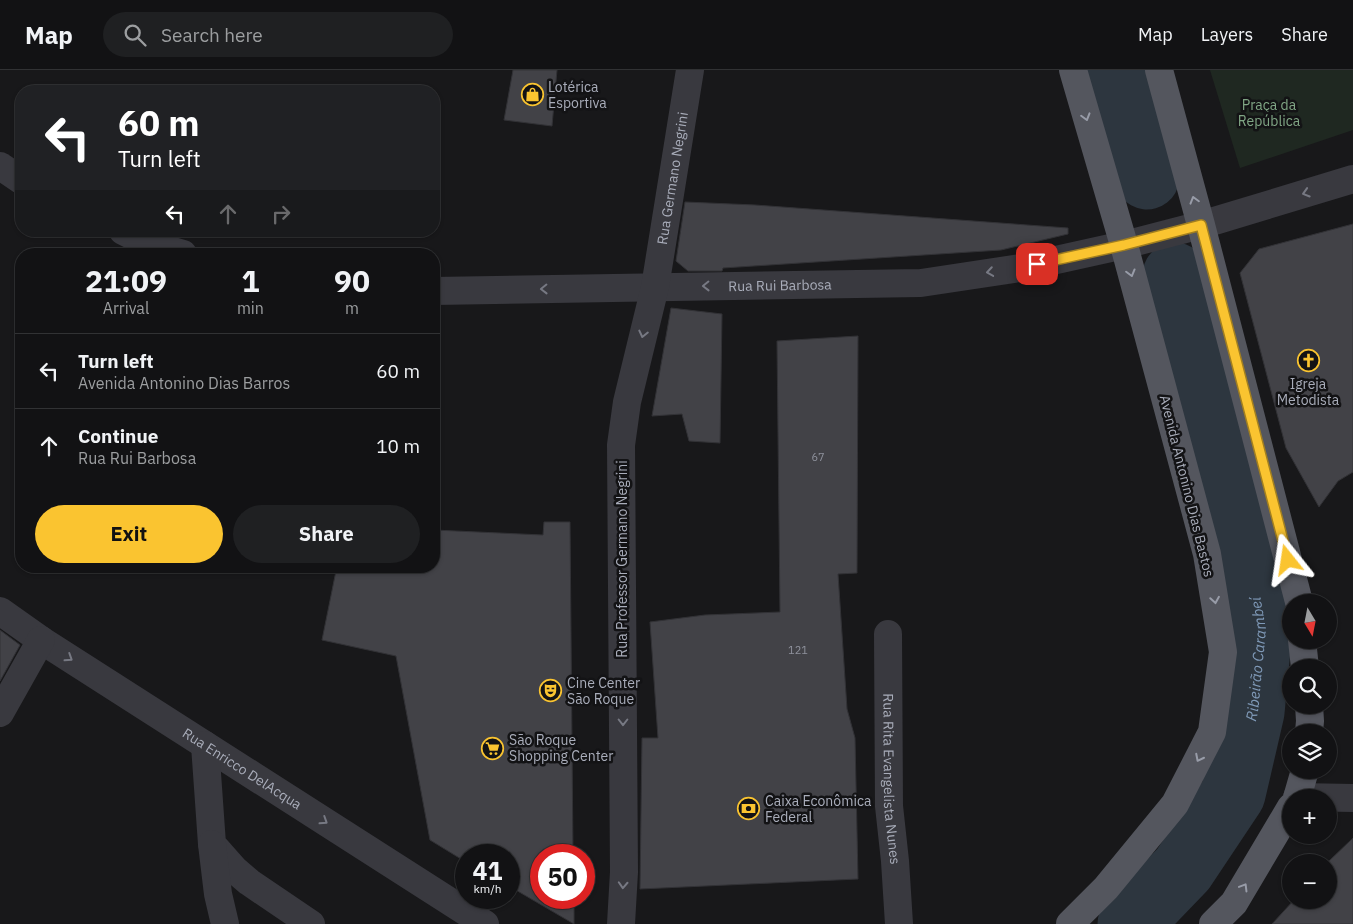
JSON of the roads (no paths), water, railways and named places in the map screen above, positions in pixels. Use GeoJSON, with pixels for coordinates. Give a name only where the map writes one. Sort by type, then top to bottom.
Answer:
{"type":"FeatureCollection","features":[{"type":"Feature","properties":{"kind":"main road","name":"Avenida Antonino Dias Bastos"},"geometry":{"type":"LineString","coordinates":[[1070,924],[1106,888],[1176,804],[1212,732],[1223,652],[1207,554],[1124,245],[1073,70]]}},
{"type":"Feature","properties":{"kind":"main road"},"geometry":{"type":"LineString","coordinates":[[1159,70],[1297,594]]}},
{"type":"Feature","properties":{"kind":"main road"},"geometry":{"type":"LineString","coordinates":[[1213,924],[1234,903],[1282,822]]}},
{"type":"Feature","properties":{"kind":"street","name":"Rua Germano Negrini"},"geometry":{"type":"LineString","coordinates":[[655,287],[690,70]]}},
{"type":"Feature","properties":{"kind":"street"},"geometry":{"type":"LineString","coordinates":[[0,166],[15,176]]}},
{"type":"Feature","properties":{"kind":"street"},"geometry":{"type":"LineString","coordinates":[[1201,225],[1353,179]]}},
{"type":"Feature","properties":{"kind":"street","name":"Rua Rui Barbosa"},"geometry":{"type":"LineString","coordinates":[[440,291],[920,284],[1020,268],[1124,245],[1201,225]]}},
{"type":"Feature","properties":{"kind":"street"},"geometry":{"type":"LineString","coordinates":[[135,237],[163,248]]}},
{"type":"Feature","properties":{"kind":"street","name":"Rua Professor Germano Negrini"},"geometry":{"type":"LineString","coordinates":[[621,924],[624,872],[621,445],[627,402],[655,287]]}},
{"type":"Feature","properties":{"kind":"street","name":"Rua Enricco DelAcqua"},"geometry":{"type":"LineString","coordinates":[[0,611],[41,640],[485,924]]}},
{"type":"Feature","properties":{"kind":"street","name":"Rua Rita Evangelista Nunes"},"geometry":{"type":"LineString","coordinates":[[888,634],[889,806],[899,924]]}},
{"type":"Feature","properties":{"kind":"street"},"geometry":{"type":"LineString","coordinates":[[0,713],[41,640]]}},
{"type":"Feature","properties":{"kind":"street"},"geometry":{"type":"LineString","coordinates":[[206,745],[212,844],[218,894],[225,924]]}},
{"type":"Feature","properties":{"kind":"street"},"geometry":{"type":"LineString","coordinates":[[1337,798],[1353,798]]}},
{"type":"Feature","properties":{"kind":"street"},"geometry":{"type":"LineString","coordinates":[[212,844],[235,870],[249,882],[311,924]]}},
{"type":"Feature","properties":{"kind":"waterway","name":"Ribeirão Carambeí"},"geometry":{"type":"LineString","coordinates":[[1117,70],[1147,177]]}},
{"type":"Feature","properties":{"kind":"waterway","name":"Ribeirão Carambeí"},"geometry":{"type":"LineString","coordinates":[[1130,924],[1183,869],[1233,794],[1252,712],[1260,629],[1243,535],[1175,275]]}},
{"type":"Feature","properties":{"kind":"place","name":"Lotérica Esportiva"},"geometry":{"type":"Point","coordinates":[532,95]}},
{"type":"Feature","properties":{"kind":"place","name":"Igreja Metodista"},"geometry":{"type":"Point","coordinates":[1308,361]}},
{"type":"Feature","properties":{"kind":"place","name":"Cine Center São Roque"},"geometry":{"type":"Point","coordinates":[551,691]}},
{"type":"Feature","properties":{"kind":"place","name":"São Roque Shopping Center"},"geometry":{"type":"Point","coordinates":[493,748]}},
{"type":"Feature","properties":{"kind":"place","name":"Caixa Econômica Federal"},"geometry":{"type":"Point","coordinates":[749,809]}},
{"type":"Feature","properties":{"kind":"park label","name":"Praça da República"},"geometry":{"type":"Point","coordinates":[1269,113]}}]}
